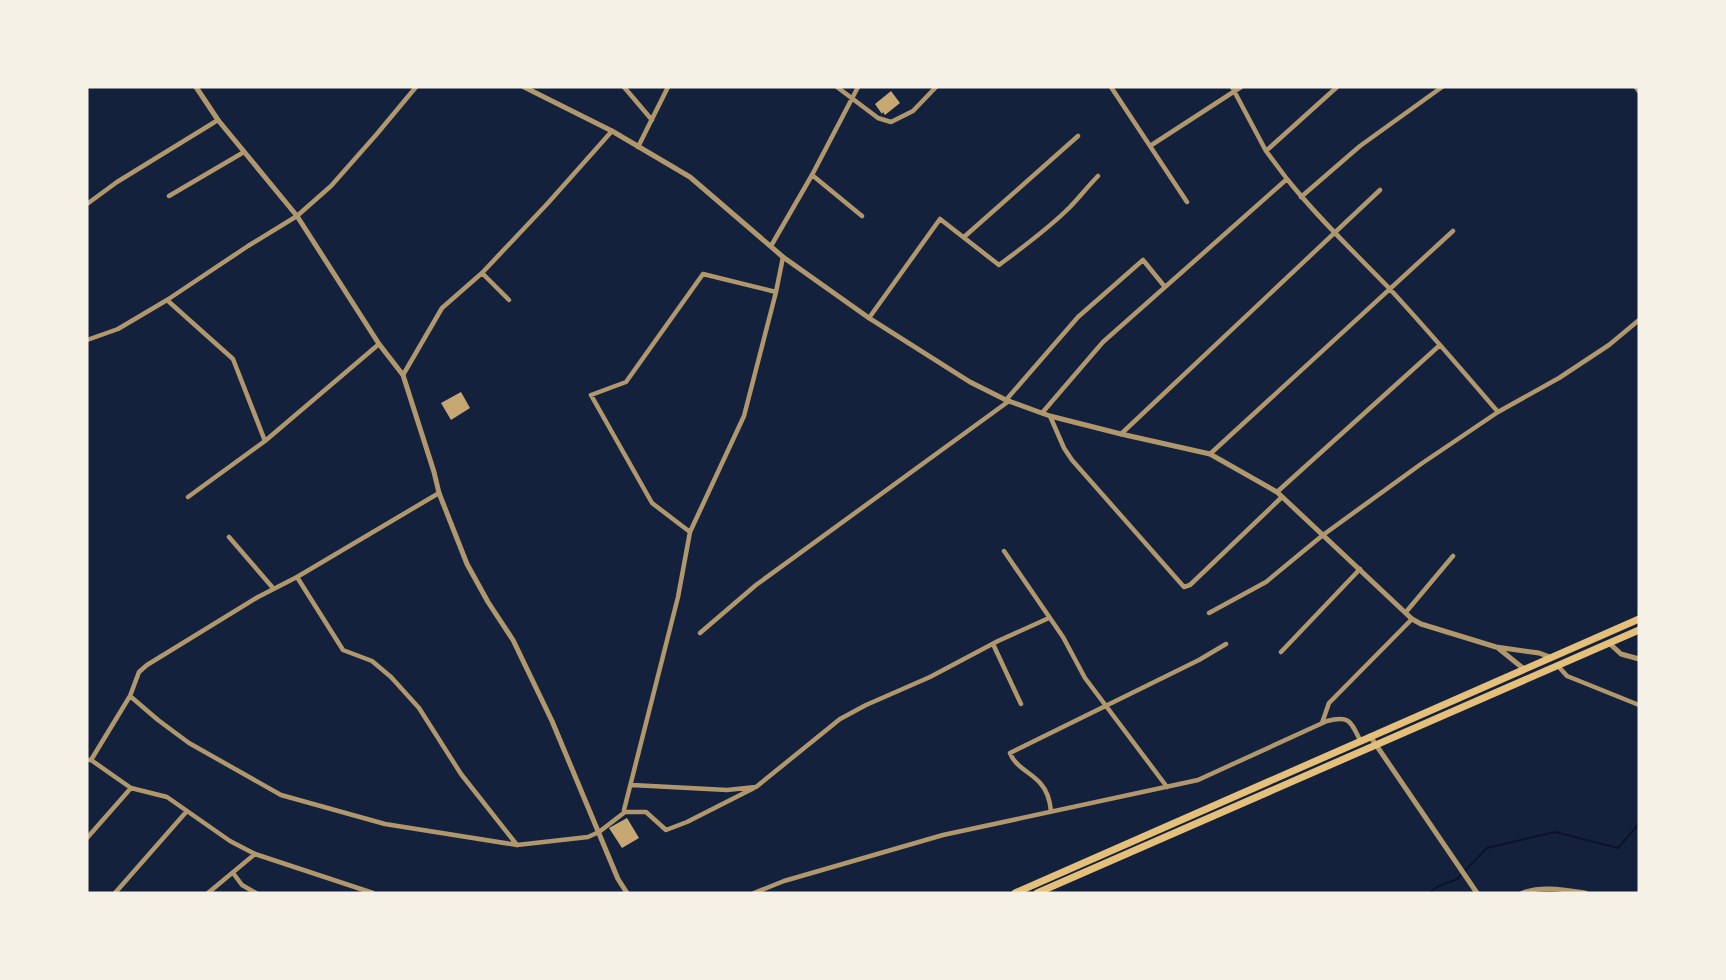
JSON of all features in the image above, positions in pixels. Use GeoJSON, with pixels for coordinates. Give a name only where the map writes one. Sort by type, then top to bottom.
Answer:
{"type":"FeatureCollection","features":[{"type":"Feature","properties":{"kind":"main road"},"geometry":{"type":"LineString","coordinates":[[1015,893],[1639,619]]}},
{"type":"Feature","properties":{"kind":"main road"},"geometry":{"type":"LineString","coordinates":[[1037,893],[1639,630]]}},
{"type":"Feature","properties":{"kind":"street"},"geometry":{"type":"LineString","coordinates":[[196,87],[218,120],[297,216],[379,344],[403,375],[439,493],[467,564],[513,640],[548,710],[618,879],[627,893]]}},
{"type":"Feature","properties":{"kind":"street"},"geometry":{"type":"LineString","coordinates":[[87,340],[118,328],[167,300],[297,216],[331,186],[416,87]]}},
{"type":"Feature","properties":{"kind":"street"},"geometry":{"type":"LineString","coordinates":[[524,87],[612,131],[690,177],[783,257],[869,318],[970,382],[1050,416],[1121,435],[1209,454],[1280,495],[1412,619],[1431,628],[1496,647],[1539,653],[1550,657]]}},
{"type":"Feature","properties":{"kind":"street"},"geometry":{"type":"LineString","coordinates":[[624,87],[652,120]]}},
{"type":"Feature","properties":{"kind":"street"},"geometry":{"type":"LineString","coordinates":[[638,147],[668,87]]}},
{"type":"Feature","properties":{"kind":"street"},"geometry":{"type":"LineString","coordinates":[[837,87],[878,118],[891,122],[913,111],[936,87]]}},
{"type":"Feature","properties":{"kind":"street"},"geometry":{"type":"LineString","coordinates":[[771,246],[812,175],[858,87]]}},
{"type":"Feature","properties":{"kind":"street"},"geometry":{"type":"LineString","coordinates":[[1111,87],[1187,202]]}},
{"type":"Feature","properties":{"kind":"street"},"geometry":{"type":"LineString","coordinates":[[1150,146],[1241,87]]}},
{"type":"Feature","properties":{"kind":"street"},"geometry":{"type":"LineString","coordinates":[[1266,151],[1337,87]]}},
{"type":"Feature","properties":{"kind":"street"},"geometry":{"type":"LineString","coordinates":[[1301,196],[1360,146],[1442,87]]}},
{"type":"Feature","properties":{"kind":"street"},"geometry":{"type":"LineString","coordinates":[[1636,87],[1639,91]]}},
{"type":"Feature","properties":{"kind":"street"},"geometry":{"type":"LineString","coordinates":[[1234,90],[1266,151],[1312,210],[1389,289],[1498,412]]}},
{"type":"Feature","properties":{"kind":"street"},"geometry":{"type":"LineString","coordinates":[[87,204],[135,171],[218,120]]}},
{"type":"Feature","properties":{"kind":"street"},"geometry":{"type":"LineString","coordinates":[[403,375],[442,308],[482,273],[612,131]]}},
{"type":"Feature","properties":{"kind":"street"},"geometry":{"type":"LineString","coordinates":[[964,237],[1078,136]]}},
{"type":"Feature","properties":{"kind":"street"},"geometry":{"type":"LineString","coordinates":[[169,196],[244,152]]}},
{"type":"Feature","properties":{"kind":"street"},"geometry":{"type":"LineString","coordinates":[[812,175],[862,216]]}},
{"type":"Feature","properties":{"kind":"street"},"geometry":{"type":"LineString","coordinates":[[869,318],[940,219],[999,265],[1051,225],[1098,176]]}},
{"type":"Feature","properties":{"kind":"street"},"geometry":{"type":"LineString","coordinates":[[1042,413],[1103,342],[1287,179]]}},
{"type":"Feature","properties":{"kind":"street"},"geometry":{"type":"LineString","coordinates":[[1121,435],[1380,190]]}},
{"type":"Feature","properties":{"kind":"street"},"geometry":{"type":"LineString","coordinates":[[1209,454],[1453,231]]}},
{"type":"Feature","properties":{"kind":"street"},"geometry":{"type":"LineString","coordinates":[[626,812],[624,810],[632,786],[678,597],[690,532],[744,416],[783,257]]}},
{"type":"Feature","properties":{"kind":"street"},"geometry":{"type":"LineString","coordinates":[[700,633],[756,585],[1008,400],[1078,317],[1143,260],[1165,286]]}},
{"type":"Feature","properties":{"kind":"street"},"geometry":{"type":"LineString","coordinates":[[482,273],[509,300]]}},
{"type":"Feature","properties":{"kind":"street"},"geometry":{"type":"LineString","coordinates":[[690,532],[652,502],[591,395],[626,382],[703,274],[776,292]]}},
{"type":"Feature","properties":{"kind":"street"},"geometry":{"type":"LineString","coordinates":[[167,300],[233,359],[265,441]]}},
{"type":"Feature","properties":{"kind":"street"},"geometry":{"type":"LineString","coordinates":[[1209,613],[1266,582],[1323,535],[1421,464],[1498,412],[1560,378],[1609,345],[1639,320]]}},
{"type":"Feature","properties":{"kind":"street"},"geometry":{"type":"LineString","coordinates":[[188,497],[265,441],[379,344]]}},
{"type":"Feature","properties":{"kind":"street"},"geometry":{"type":"LineString","coordinates":[[1050,416],[1072,460],[1184,588],[1190,585],[1280,495],[1440,345]]}},
{"type":"Feature","properties":{"kind":"street"},"geometry":{"type":"LineString","coordinates":[[374,893],[255,854],[230,841],[166,797],[131,788],[89,760],[130,696],[139,672],[147,664],[273,588],[297,577],[439,493]]}},
{"type":"Feature","properties":{"kind":"street"},"geometry":{"type":"LineString","coordinates":[[228,537],[273,588]]}},
{"type":"Feature","properties":{"kind":"street"},"geometry":{"type":"LineString","coordinates":[[1004,551],[1063,637],[1085,678],[1167,787]]}},
{"type":"Feature","properties":{"kind":"street"},"geometry":{"type":"LineString","coordinates":[[1406,612],[1453,556]]}},
{"type":"Feature","properties":{"kind":"street"},"geometry":{"type":"LineString","coordinates":[[1281,652],[1360,569]]}},
{"type":"Feature","properties":{"kind":"street"},"geometry":{"type":"LineString","coordinates":[[297,577],[343,650],[372,661],[391,677],[419,708],[461,774],[517,845]]}},
{"type":"Feature","properties":{"kind":"street"},"geometry":{"type":"LineString","coordinates":[[130,696],[189,743],[280,795],[386,824],[517,845],[588,837],[599,832],[626,812],[646,812],[666,830],[687,822],[756,787],[840,719],[1049,618]]}},
{"type":"Feature","properties":{"kind":"street"},"geometry":{"type":"LineString","coordinates":[[1322,723],[1329,703],[1412,619]]}},
{"type":"Feature","properties":{"kind":"street"},"geometry":{"type":"LineString","coordinates":[[1609,643],[1622,654],[1639,659]]}},
{"type":"Feature","properties":{"kind":"street"},"geometry":{"type":"LineString","coordinates":[[993,644],[1021,704]]}},
{"type":"Feature","properties":{"kind":"street"},"geometry":{"type":"LineString","coordinates":[[1051,811],[1046,790],[1040,781],[1012,760],[1010,753],[1199,660],[1226,644]]}},
{"type":"Feature","properties":{"kind":"street"},"geometry":{"type":"LineString","coordinates":[[1496,647],[1524,669]]}},
{"type":"Feature","properties":{"kind":"street"},"geometry":{"type":"LineString","coordinates":[[1558,666],[1567,676],[1639,705]]}},
{"type":"Feature","properties":{"kind":"street"},"geometry":{"type":"LineString","coordinates":[[754,893],[784,881],[943,835],[1198,780],[1336,718],[1351,721],[1360,740]]}},
{"type":"Feature","properties":{"kind":"street"},"geometry":{"type":"LineString","coordinates":[[1370,736],[1477,893]]}},
{"type":"Feature","properties":{"kind":"street"},"geometry":{"type":"LineString","coordinates":[[632,786],[727,790],[756,787]]}},
{"type":"Feature","properties":{"kind":"street"},"geometry":{"type":"LineString","coordinates":[[87,837],[131,788]]}},
{"type":"Feature","properties":{"kind":"street"},"geometry":{"type":"LineString","coordinates":[[115,893],[187,811]]}},
{"type":"Feature","properties":{"kind":"street"},"geometry":{"type":"LineString","coordinates":[[208,893],[255,854]]}},
{"type":"Feature","properties":{"kind":"street"},"geometry":{"type":"LineString","coordinates":[[233,873],[242,885],[256,893]]}},
{"type":"Feature","properties":{"kind":"street"},"geometry":{"type":"LineString","coordinates":[[1522,893],[1531,890],[1550,890],[1586,893]]}},
{"type":"Feature","properties":{"kind":"building"},"geometry":{"type":"Polygon","coordinates":[[[891,91],[900,103],[885,115],[875,104],[891,91]]]}},
{"type":"Feature","properties":{"kind":"building"},"geometry":{"type":"Polygon","coordinates":[[[461,392],[470,408],[451,420],[441,403],[461,392]]]}},
{"type":"Feature","properties":{"kind":"building"},"geometry":{"type":"Polygon","coordinates":[[[627,818],[639,838],[622,848],[609,828],[627,818]]]}},
{"type":"Feature","properties":{"kind":"waterway"},"geometry":{"type":"LineString","coordinates":[[1429,893],[1457,879],[1487,848],[1555,832],[1618,848],[1639,824]]}}]}
